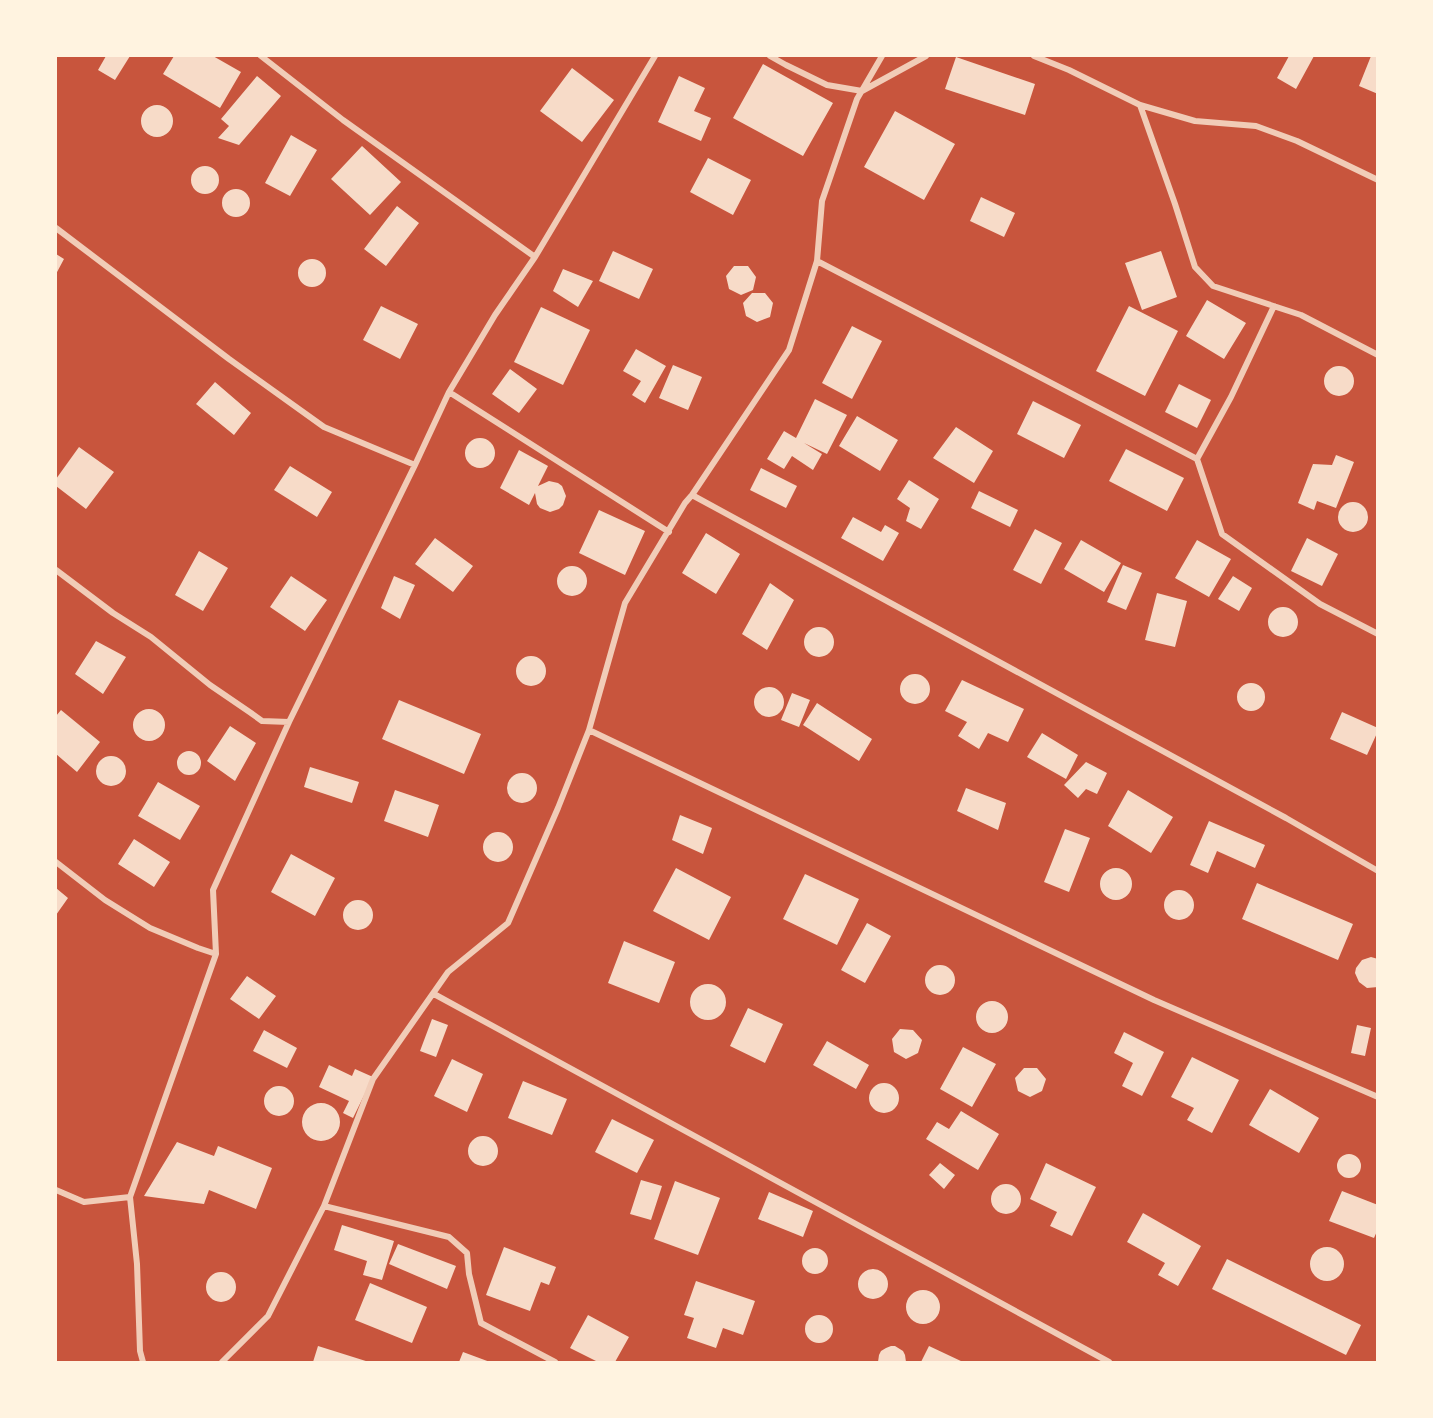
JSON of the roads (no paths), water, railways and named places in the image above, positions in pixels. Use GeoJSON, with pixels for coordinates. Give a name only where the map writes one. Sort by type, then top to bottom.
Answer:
{"type":"FeatureCollection","features":[{"type":"Feature","properties":{"kind":"street"},"geometry":{"type":"LineString","coordinates":[[261,56],[343,120],[535,257]]}},
{"type":"Feature","properties":{"kind":"street"},"geometry":{"type":"LineString","coordinates":[[143,1362],[140,1351],[137,1264],[130,1197],[216,954],[213,890],[289,722],[449,392],[495,315],[535,257],[655,56]]}},
{"type":"Feature","properties":{"kind":"street"},"geometry":{"type":"LineString","coordinates":[[770,56],[827,85],[862,91],[926,56]]}},
{"type":"Feature","properties":{"kind":"street"},"geometry":{"type":"LineString","coordinates":[[222,1362],[268,1316],[324,1206],[373,1079],[448,972],[508,923],[589,730],[625,603],[685,503],[789,350],[817,261],[822,201],[857,99],[882,56]]}},
{"type":"Feature","properties":{"kind":"street"},"geometry":{"type":"LineString","coordinates":[[1034,56],[1069,70],[1140,105],[1195,121],[1256,126],[1297,141],[1377,180]]}},
{"type":"Feature","properties":{"kind":"street"},"geometry":{"type":"LineString","coordinates":[[1140,105],[1195,267],[1213,286],[1301,315],[1377,355]]}},
{"type":"Feature","properties":{"kind":"street"},"geometry":{"type":"LineString","coordinates":[[56,228],[324,427],[415,465]]}},
{"type":"Feature","properties":{"kind":"street"},"geometry":{"type":"LineString","coordinates":[[817,261],[1197,459],[1222,534],[1320,604],[1377,634]]}},
{"type":"Feature","properties":{"kind":"street"},"geometry":{"type":"LineString","coordinates":[[1197,459],[1232,397],[1274,306]]}},
{"type":"Feature","properties":{"kind":"street"},"geometry":{"type":"LineString","coordinates":[[449,392],[669,532]]}},
{"type":"Feature","properties":{"kind":"street"},"geometry":{"type":"LineString","coordinates":[[692,495],[1377,871]]}},
{"type":"Feature","properties":{"kind":"street"},"geometry":{"type":"LineString","coordinates":[[56,570],[113,613],[151,637],[210,685],[262,721],[289,722]]}},
{"type":"Feature","properties":{"kind":"street"},"geometry":{"type":"LineString","coordinates":[[589,730],[1154,1000],[1377,1097]]}},
{"type":"Feature","properties":{"kind":"street"},"geometry":{"type":"LineString","coordinates":[[56,862],[105,900],[150,928],[216,954]]}},
{"type":"Feature","properties":{"kind":"street"},"geometry":{"type":"LineString","coordinates":[[434,994],[1109,1362]]}},
{"type":"Feature","properties":{"kind":"street"},"geometry":{"type":"LineString","coordinates":[[56,1190],[84,1202],[130,1197]]}},
{"type":"Feature","properties":{"kind":"street"},"geometry":{"type":"LineString","coordinates":[[324,1206],[449,1237],[466,1253],[481,1323],[555,1362]]}}]}
